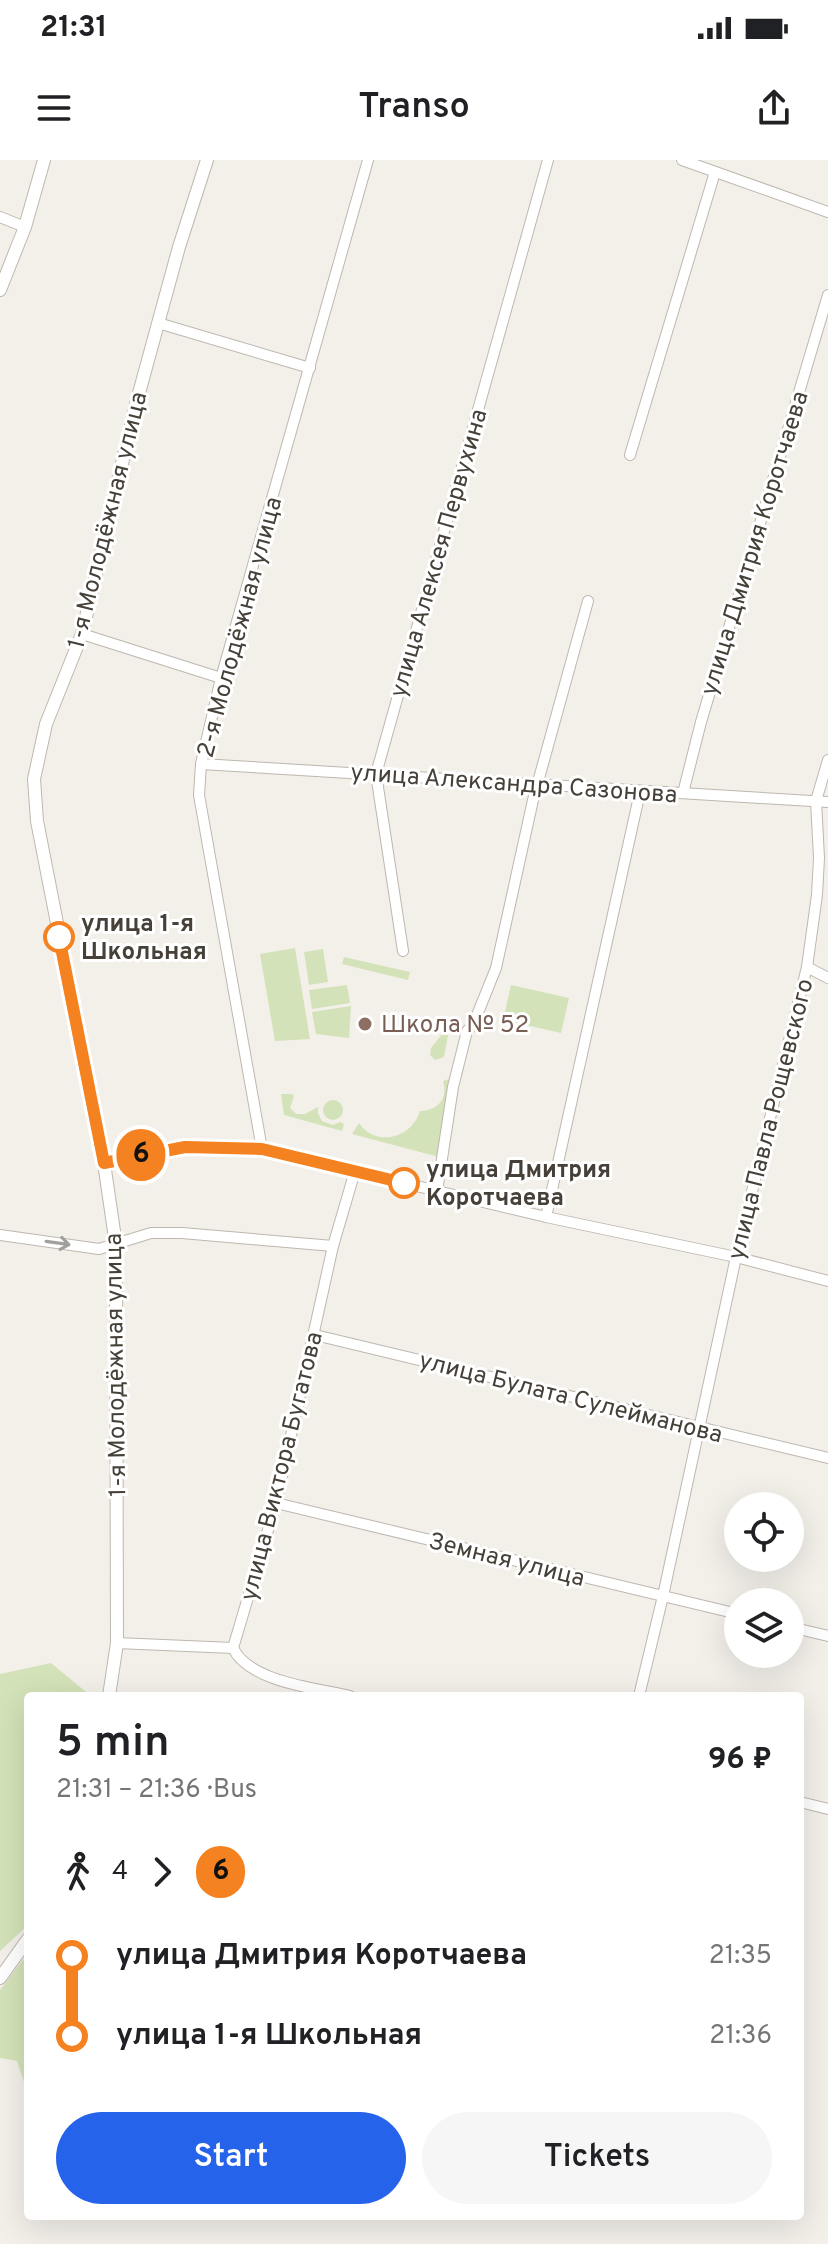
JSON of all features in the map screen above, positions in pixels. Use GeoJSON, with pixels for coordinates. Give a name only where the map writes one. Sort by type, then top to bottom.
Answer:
{"type":"FeatureCollection","features":[{"type":"Feature","properties":{"kind":"street"},"geometry":{"type":"LineString","coordinates":[[0,290],[25,227],[44,160]]}},
{"type":"Feature","properties":{"kind":"street","name":"1-я Молодёжная улица"},"geometry":{"type":"LineString","coordinates":[[110,1692],[117,1643],[116,1245],[104,1163],[37,821],[34,779],[46,724],[82,634],[136,404],[207,160]]}},
{"type":"Feature","properties":{"kind":"street","name":"2-я Молодёжная улица"},"geometry":{"type":"LineString","coordinates":[[262,1149],[201,809],[201,764],[221,678],[368,160]]}},
{"type":"Feature","properties":{"kind":"street","name":"улица Алексея Первухина"},"geometry":{"type":"LineString","coordinates":[[403,951],[376,774],[548,160]]}},
{"type":"Feature","properties":{"kind":"street"},"geometry":{"type":"LineString","coordinates":[[682,160],[828,212]]}},
{"type":"Feature","properties":{"kind":"street"},"geometry":{"type":"LineString","coordinates":[[630,455],[715,172]]}},
{"type":"Feature","properties":{"kind":"street"},"geometry":{"type":"LineString","coordinates":[[0,217],[25,227]]}},
{"type":"Feature","properties":{"kind":"street","name":"улица Дмитрия Коротчаева"},"geometry":{"type":"LineString","coordinates":[[683,793],[701,722],[828,295]]}},
{"type":"Feature","properties":{"kind":"street"},"geometry":{"type":"LineString","coordinates":[[158,323],[310,368]]}},
{"type":"Feature","properties":{"kind":"street"},"geometry":{"type":"LineString","coordinates":[[437,1191],[453,1087],[467,1031],[473,1025],[496,968],[538,785],[588,601]]}},
{"type":"Feature","properties":{"kind":"street"},"geometry":{"type":"LineString","coordinates":[[82,634],[221,678]]}},
{"type":"Feature","properties":{"kind":"street","name":"улица Павла Рощевского"},"geometry":{"type":"LineString","coordinates":[[640,1692],[736,1257],[807,967],[817,895],[816,801],[828,760]]}},
{"type":"Feature","properties":{"kind":"street","name":"улица Александра Сазонова"},"geometry":{"type":"LineString","coordinates":[[201,764],[828,802]]}},
{"type":"Feature","properties":{"kind":"street"},"geometry":{"type":"LineString","coordinates":[[546,1217],[640,792]]}},
{"type":"Feature","properties":{"kind":"street"},"geometry":{"type":"LineString","coordinates":[[807,967],[828,978]]}},
{"type":"Feature","properties":{"kind":"street"},"geometry":{"type":"LineString","coordinates":[[104,1163],[185,1147],[262,1149],[546,1217],[736,1257],[828,1281]]}},
{"type":"Feature","properties":{"kind":"street","name":"улица Виктора Бугатова"},"geometry":{"type":"LineString","coordinates":[[233,1648],[276,1503],[333,1246],[355,1171]]}},
{"type":"Feature","properties":{"kind":"street"},"geometry":{"type":"LineString","coordinates":[[0,1235],[99,1249],[151,1233],[333,1246]]}},
{"type":"Feature","properties":{"kind":"street","name":"улица Булата Сулейманова"},"geometry":{"type":"LineString","coordinates":[[315,1335],[828,1458]]}},
{"type":"Feature","properties":{"kind":"street","name":"Земная улица"},"geometry":{"type":"LineString","coordinates":[[276,1503],[724,1611]]}},
{"type":"Feature","properties":{"kind":"street"},"geometry":{"type":"LineString","coordinates":[[804,1630],[828,1636]]}},
{"type":"Feature","properties":{"kind":"street"},"geometry":{"type":"LineString","coordinates":[[117,1643],[233,1648],[238,1658],[253,1670],[334,1692]]}},
{"type":"Feature","properties":{"kind":"street"},"geometry":{"type":"LineString","coordinates":[[804,1803],[828,1809]]}},
{"type":"Feature","properties":{"kind":"street"},"geometry":{"type":"LineString","coordinates":[[0,1978],[24,1945]]}},
{"type":"Feature","properties":{"kind":"green space"},"geometry":{"type":"Polygon","coordinates":[[[295,948],[310,1039],[275,1041],[260,954],[295,948]]]}},
{"type":"Feature","properties":{"kind":"green space"},"geometry":{"type":"Polygon","coordinates":[[[323,949],[328,982],[309,985],[304,952],[323,949]]]}},
{"type":"Feature","properties":{"kind":"green space"},"geometry":{"type":"Polygon","coordinates":[[[344,957],[410,972],[408,980],[342,964],[344,957]]]}},
{"type":"Feature","properties":{"kind":"green space"},"geometry":{"type":"Polygon","coordinates":[[[347,985],[350,1003],[312,1009],[309,990],[347,985]]]}},
{"type":"Feature","properties":{"kind":"green space"},"geometry":{"type":"Polygon","coordinates":[[[511,985],[569,998],[561,1033],[503,1020],[511,985]]]}},
{"type":"Feature","properties":{"kind":"green space"},"geometry":{"type":"Polygon","coordinates":[[[351,1006],[349,1038],[316,1034],[312,1012],[351,1006]]]}},
{"type":"Feature","properties":{"kind":"green space"},"geometry":{"type":"Polygon","coordinates":[[[450,1024],[444,1057],[435,1060],[430,1055],[431,1048],[450,1024]]]}},
{"type":"Feature","properties":{"kind":"green space"},"geometry":{"type":"Polygon","coordinates":[[[449,1079],[439,1157],[352,1134],[359,1123],[375,1135],[384,1137],[402,1133],[416,1120],[420,1111],[432,1109],[440,1103],[444,1094],[443,1081],[449,1079]]]}},
{"type":"Feature","properties":{"kind":"green space"},"geometry":{"type":"Polygon","coordinates":[[[281,1094],[294,1096],[290,1108],[296,1114],[305,1114],[318,1107],[322,1121],[333,1125],[344,1124],[342,1131],[284,1115],[281,1094]]]}},
{"type":"Feature","properties":{"kind":"green space"},"geometry":{"type":"Polygon","coordinates":[[[333,1100],[340,1103],[343,1110],[340,1117],[333,1120],[326,1117],[323,1110],[326,1103],[333,1100]]]}},
{"type":"Feature","properties":{"kind":"green space"},"geometry":{"type":"Polygon","coordinates":[[[51,1663],[86,1692],[24,1692],[24,1929],[0,1951],[0,1674],[51,1663]]]}},
{"type":"Feature","properties":{"kind":"green space"},"geometry":{"type":"Polygon","coordinates":[[[24,1958],[24,2082],[17,2061],[0,2058],[0,1990],[24,1958]]]}},
{"type":"Feature","properties":{"kind":"bus line","name":"6"},"geometry":{"type":"LineString","coordinates":[[59,937],[104,1163],[185,1147],[262,1149],[404,1183]]}},
{"type":"Feature","properties":{"kind":"place","name":"улица 1-я Школьная"},"geometry":{"type":"Point","coordinates":[59,937]}},
{"type":"Feature","properties":{"kind":"place","name":"Школа № 52"},"geometry":{"type":"Point","coordinates":[365,1024]}},
{"type":"Feature","properties":{"kind":"place","name":"улица Дмитрия Коротчаева"},"geometry":{"type":"Point","coordinates":[404,1183]}}]}
